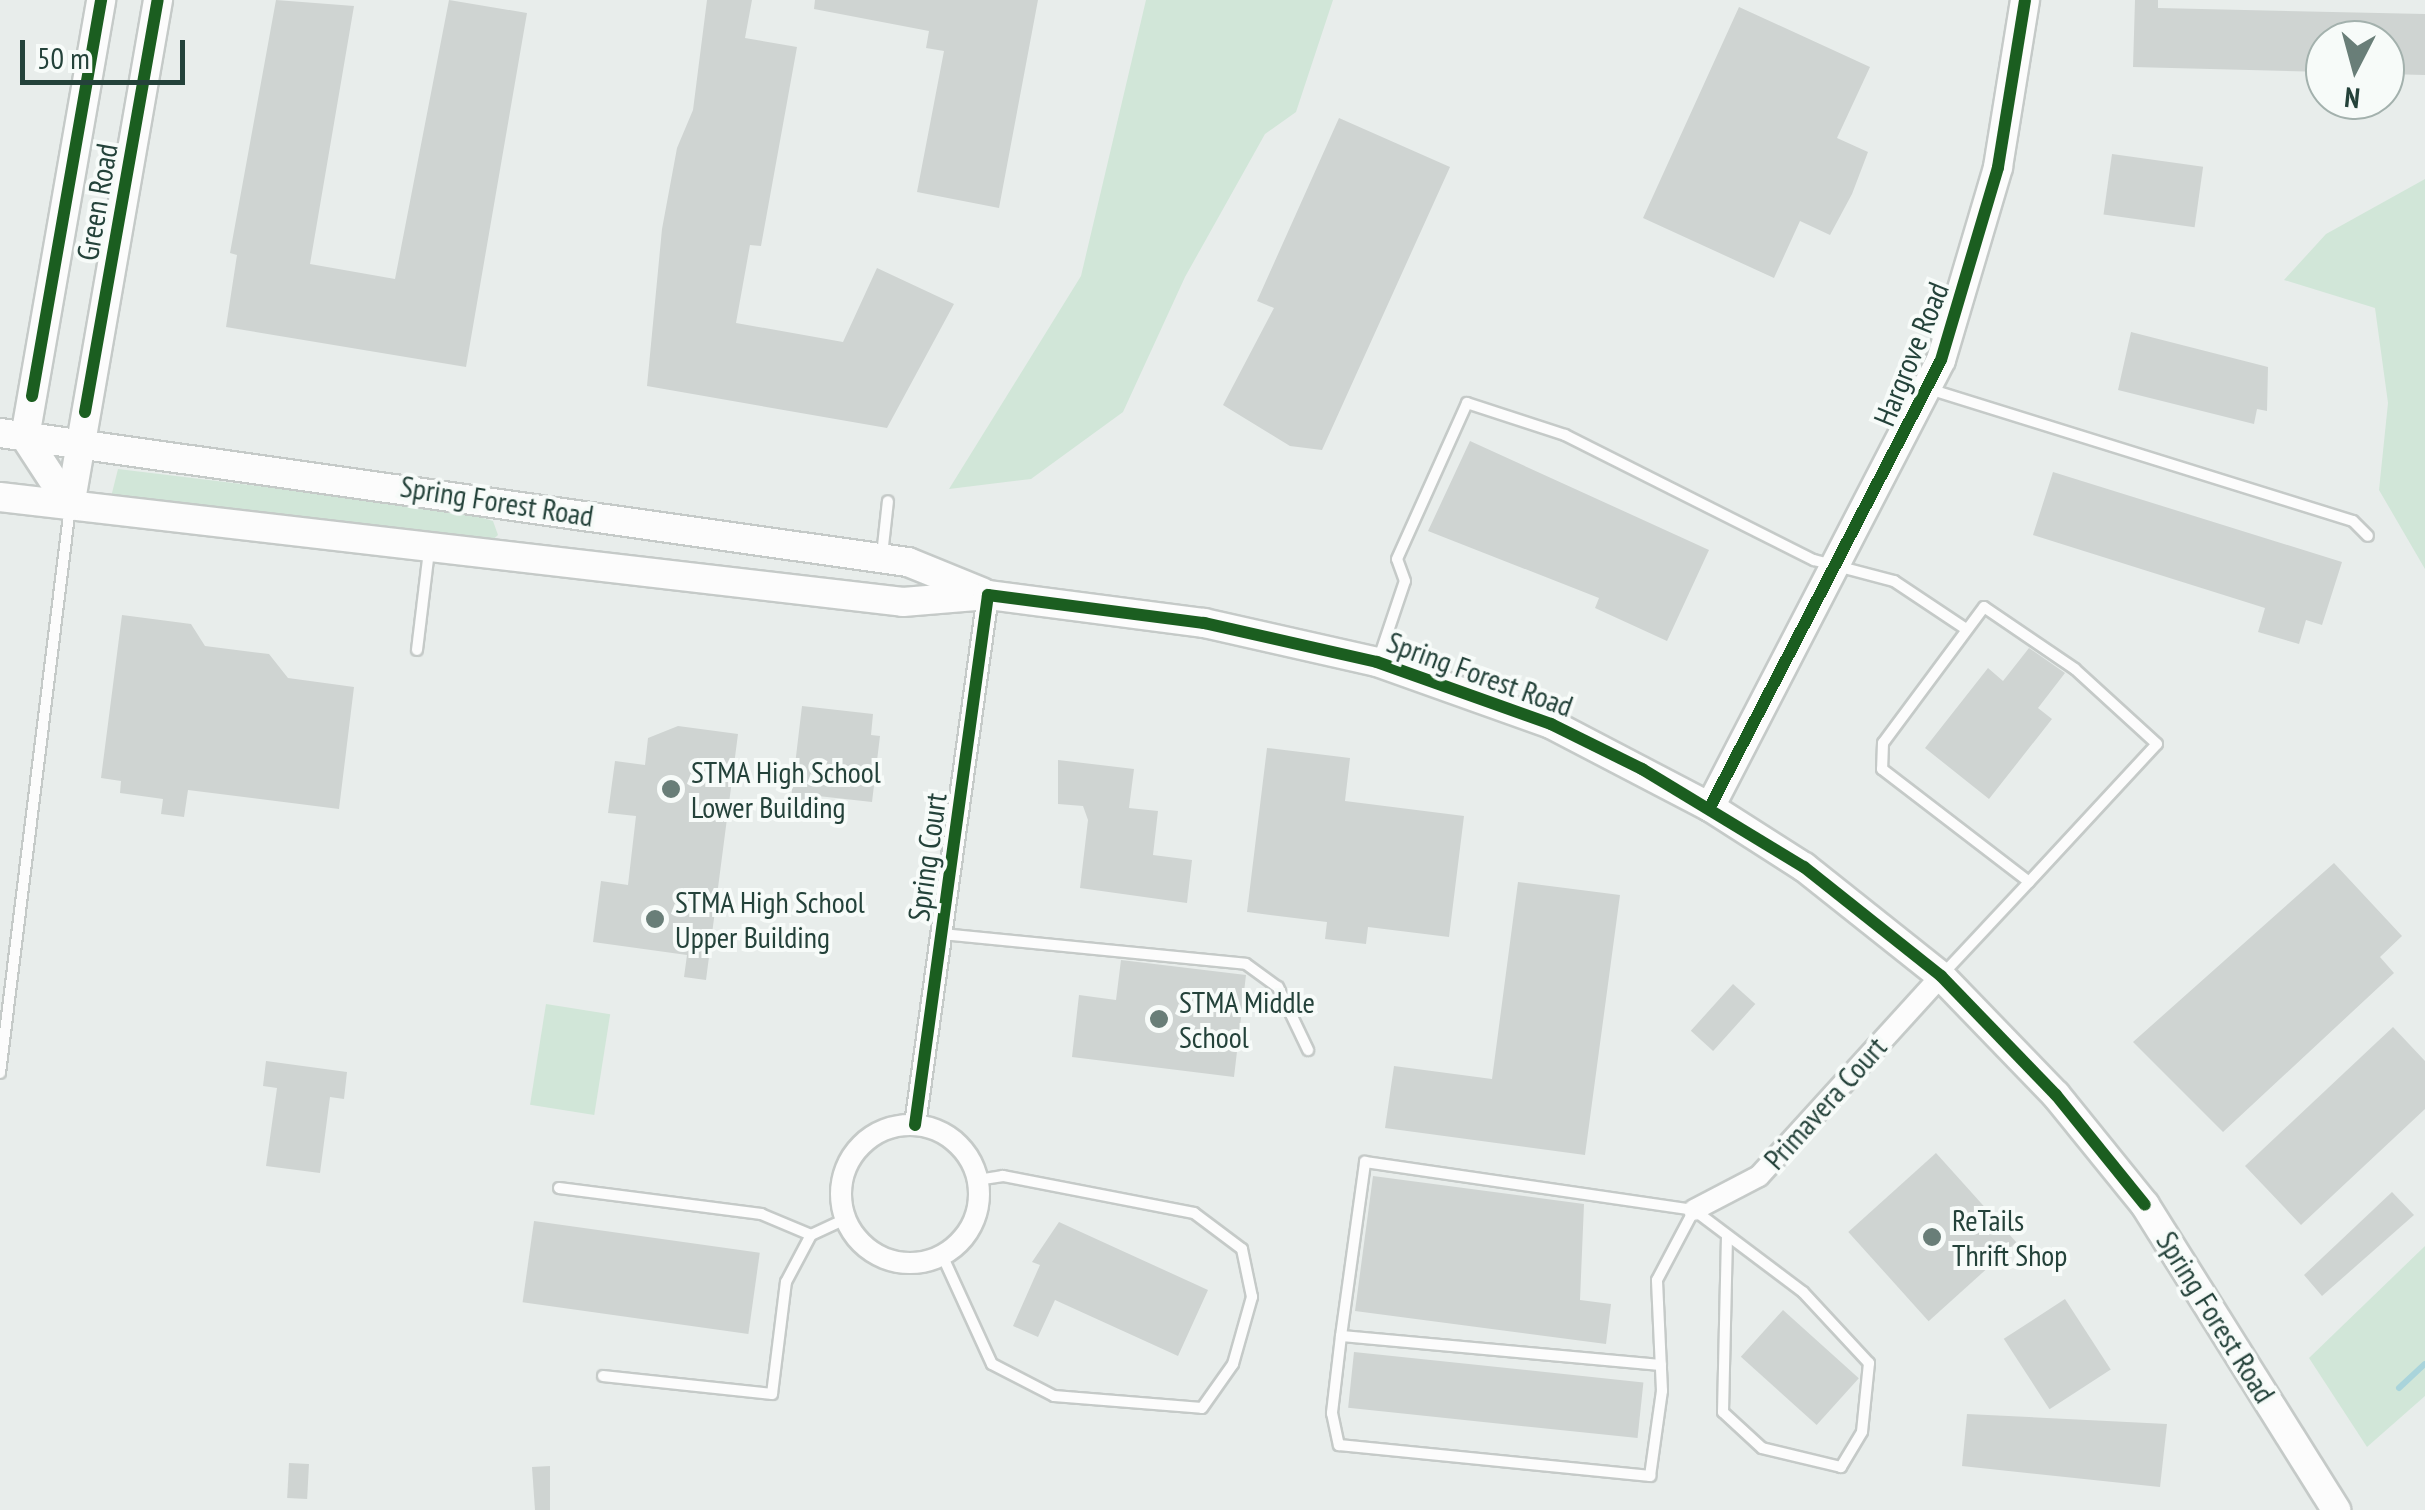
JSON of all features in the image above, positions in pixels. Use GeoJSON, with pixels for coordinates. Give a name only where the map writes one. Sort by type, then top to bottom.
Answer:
{"type":"FeatureCollection","features":[{"type":"Feature","properties":{"kind":"main road","name":"Green Road"},"geometry":{"type":"LineString","coordinates":[[13,435],[101,0]]}},
{"type":"Feature","properties":{"kind":"main road","name":"Green Road"},"geometry":{"type":"LineString","coordinates":[[70,506],[158,0]]}},
{"type":"Feature","properties":{"kind":"main road","name":"Hargrove Road"},"geometry":{"type":"LineString","coordinates":[[1710,807],[1839,568],[1928,388],[1981,238],[2025,0]]}},
{"type":"Feature","properties":{"kind":"main road","name":"Spring Forest Road"},"geometry":{"type":"LineString","coordinates":[[13,435],[882,558],[988,595],[1204,623],[1378,662],[1551,724],[1710,807],[1804,867],[1941,976],[2056,1095],[2145,1205],[2336,1510]]}},
{"type":"Feature","properties":{"kind":"main road"},"geometry":{"type":"LineString","coordinates":[[13,435],[70,506]]}},
{"type":"Feature","properties":{"kind":"main road","name":"Spring Forest Road"},"geometry":{"type":"LineString","coordinates":[[0,497],[429,550],[903,602],[988,595]]}},
{"type":"Feature","properties":{"kind":"street","name":"Spring Court"},"geometry":{"type":"LineString","coordinates":[[915,1125],[988,595]]}},
{"type":"Feature","properties":{"kind":"street","name":"Primavera Court"},"geometry":{"type":"LineString","coordinates":[[1694,1210],[1758,1176],[1941,976]]}},
{"type":"Feature","properties":{"kind":"street"},"geometry":{"type":"LineString","coordinates":[[915,1125],[956,1142],[978,1180],[972,1224],[942,1255],[897,1262],[875,1254],[846,1220],[841,1197],[854,1154],[881,1132],[915,1125]]}},
{"type":"Feature","properties":{"kind":"lane"},"geometry":{"type":"LineString","coordinates":[[1928,388],[2353,520],[2368,536]]}},
{"type":"Feature","properties":{"kind":"lane"},"geometry":{"type":"LineString","coordinates":[[1378,662],[1406,581],[1397,559],[1466,403],[1566,435],[1839,568],[1894,581],[1966,629]]}},
{"type":"Feature","properties":{"kind":"lane"},"geometry":{"type":"LineString","coordinates":[[882,558],[888,501]]}},
{"type":"Feature","properties":{"kind":"lane"},"geometry":{"type":"LineString","coordinates":[[0,1073],[70,506]]}},
{"type":"Feature","properties":{"kind":"lane"},"geometry":{"type":"LineString","coordinates":[[417,650],[429,550]]}},
{"type":"Feature","properties":{"kind":"lane"},"geometry":{"type":"LineString","coordinates":[[1941,976],[2029,882],[2157,744],[2074,669],[1984,607],[1883,744],[1882,769],[2029,882]]}},
{"type":"Feature","properties":{"kind":"lane"},"geometry":{"type":"LineString","coordinates":[[942,934],[1246,964],[1278,987],[1308,1050]]}},
{"type":"Feature","properties":{"kind":"lane"},"geometry":{"type":"LineString","coordinates":[[1694,1210],[1657,1280],[1661,1365],[1650,1476],[1339,1445],[1332,1413],[1366,1162],[1694,1210],[1803,1292],[1869,1363],[1862,1432],[1840,1466],[1762,1448],[1723,1412],[1727,1236]]}},
{"type":"Feature","properties":{"kind":"lane"},"geometry":{"type":"LineString","coordinates":[[942,1255],[992,1364],[1054,1396],[1202,1408],[1233,1364],[1252,1296],[1242,1249],[1194,1213],[1003,1176],[978,1180]]}},
{"type":"Feature","properties":{"kind":"lane"},"geometry":{"type":"LineString","coordinates":[[559,1188],[761,1214],[811,1235]]}},
{"type":"Feature","properties":{"kind":"lane"},"geometry":{"type":"LineString","coordinates":[[603,1376],[772,1394],[786,1282],[811,1235],[846,1220]]}},
{"type":"Feature","properties":{"kind":"lane"},"geometry":{"type":"LineString","coordinates":[[1342,1336],[1661,1365]]}},
{"type":"Feature","properties":{"kind":"green space"},"geometry":{"type":"Polygon","coordinates":[[[1146,0],[1333,0],[1296,112],[1265,134],[1185,277],[1123,412],[1031,479],[949,489],[1081,276],[1146,0]]]}},
{"type":"Feature","properties":{"kind":"green space"},"geometry":{"type":"Polygon","coordinates":[[[2425,179],[2425,569],[2379,490],[2388,403],[2375,308],[2284,280],[2326,234],[2425,179]]]}},
{"type":"Feature","properties":{"kind":"green space"},"geometry":{"type":"Polygon","coordinates":[[[118,469],[456,510],[493,521],[498,535],[488,544],[111,497],[118,469]]]}},
{"type":"Feature","properties":{"kind":"green space"},"geometry":{"type":"Polygon","coordinates":[[[546,1004],[610,1014],[594,1115],[530,1105],[546,1004]]]}},
{"type":"Feature","properties":{"kind":"green space"},"geometry":{"type":"Polygon","coordinates":[[[2425,1246],[2425,1396],[2367,1447],[2309,1358],[2425,1246]]]}},
{"type":"Feature","properties":{"kind":"building"},"geometry":{"type":"Polygon","coordinates":[[[276,0],[354,6],[310,264],[395,279],[449,0],[527,13],[466,367],[226,327],[237,255],[230,253],[276,0]]]}},
{"type":"Feature","properties":{"kind":"building"},"geometry":{"type":"Polygon","coordinates":[[[707,0],[752,0],[745,38],[797,47],[761,246],[750,245],[736,323],[843,342],[877,268],[954,304],[887,428],[647,386],[662,229],[677,148],[693,110],[707,0]]]}},
{"type":"Feature","properties":{"kind":"building"},"geometry":{"type":"Polygon","coordinates":[[[815,0],[1038,0],[999,208],[917,192],[944,51],[926,48],[929,31],[814,9],[815,0]]]}},
{"type":"Feature","properties":{"kind":"building"},"geometry":{"type":"Polygon","coordinates":[[[2135,0],[2158,0],[2158,8],[2425,14],[2425,75],[2405,74],[2405,20],[2305,20],[2305,71],[2133,67],[2135,0]]]}},
{"type":"Feature","properties":{"kind":"building"},"geometry":{"type":"Polygon","coordinates":[[[1739,7],[1870,67],[1837,138],[1868,152],[1852,194],[1830,235],[1800,221],[1774,278],[1643,218],[1739,7]]]}},
{"type":"Feature","properties":{"kind":"building"},"geometry":{"type":"Polygon","coordinates":[[[1339,118],[1450,167],[1322,450],[1290,446],[1223,405],[1274,308],[1257,301],[1339,118]]]}},
{"type":"Feature","properties":{"kind":"building"},"geometry":{"type":"Polygon","coordinates":[[[2112,154],[2203,167],[2195,227],[2104,214],[2112,154]]]}},
{"type":"Feature","properties":{"kind":"building"},"geometry":{"type":"Polygon","coordinates":[[[2131,332],[2268,367],[2267,411],[2257,409],[2254,424],[2118,390],[2131,332]]]}},
{"type":"Feature","properties":{"kind":"building"},"geometry":{"type":"Polygon","coordinates":[[[1470,441],[1709,550],[1667,641],[1595,608],[1599,598],[1428,531],[1470,441]]]}},
{"type":"Feature","properties":{"kind":"building"},"geometry":{"type":"Polygon","coordinates":[[[2053,472],[2342,562],[2322,625],[2306,620],[2299,644],[2258,632],[2265,608],[2033,535],[2053,472]]]}},
{"type":"Feature","properties":{"kind":"building"},"geometry":{"type":"Polygon","coordinates":[[[122,615],[191,624],[205,646],[269,654],[288,678],[354,687],[339,809],[188,790],[184,817],[161,814],[163,799],[120,793],[121,781],[101,778],[122,615]]]}},
{"type":"Feature","properties":{"kind":"building"},"geometry":{"type":"Polygon","coordinates":[[[2029,648],[2065,673],[2038,708],[2052,719],[1989,799],[1925,748],[1988,668],[2003,681],[2029,648]]]}},
{"type":"Feature","properties":{"kind":"building"},"geometry":{"type":"Polygon","coordinates":[[[802,706],[873,714],[871,735],[880,736],[872,802],[818,796],[816,810],[790,807],[802,706]]]}},
{"type":"Feature","properties":{"kind":"building"},"geometry":{"type":"Polygon","coordinates":[[[678,726],[738,734],[706,980],[684,977],[687,955],[593,942],[601,881],[628,885],[636,816],[608,813],[615,761],[645,765],[648,738],[678,726]]]}},
{"type":"Feature","properties":{"kind":"building"},"geometry":{"type":"Polygon","coordinates":[[[1267,748],[1350,758],[1345,801],[1464,816],[1449,937],[1368,927],[1366,944],[1325,939],[1327,922],[1247,912],[1267,748]]]}},
{"type":"Feature","properties":{"kind":"building"},"geometry":{"type":"Polygon","coordinates":[[[1058,760],[1134,769],[1129,808],[1158,811],[1153,855],[1192,860],[1187,903],[1080,888],[1088,820],[1083,806],[1058,804],[1058,760]]]}},
{"type":"Feature","properties":{"kind":"building"},"geometry":{"type":"Polygon","coordinates":[[[2334,863],[2402,936],[2380,957],[2394,973],[2223,1132],[2133,1042],[2334,863]]]}},
{"type":"Feature","properties":{"kind":"building"},"geometry":{"type":"Polygon","coordinates":[[[1518,882],[1620,895],[1585,1155],[1385,1128],[1394,1066],[1492,1079],[1518,882]]]}},
{"type":"Feature","properties":{"kind":"building","name":"STMA Middle School"},"geometry":{"type":"Polygon","coordinates":[[[1121,960],[1246,975],[1234,1077],[1072,1057],[1079,995],[1116,1000],[1121,960]]]}},
{"type":"Feature","properties":{"kind":"building"},"geometry":{"type":"Polygon","coordinates":[[[1733,984],[1755,1004],[1713,1051],[1691,1031],[1733,984]]]}},
{"type":"Feature","properties":{"kind":"building"},"geometry":{"type":"Polygon","coordinates":[[[2393,1027],[2425,1061],[2425,1109],[2301,1225],[2245,1166],[2393,1027]]]}},
{"type":"Feature","properties":{"kind":"building"},"geometry":{"type":"Polygon","coordinates":[[[266,1061],[347,1072],[344,1099],[330,1097],[320,1173],[266,1166],[277,1088],[263,1086],[266,1061]]]}},
{"type":"Feature","properties":{"kind":"building","name":"ReTails Thrift Shop"},"geometry":{"type":"Polygon","coordinates":[[[1936,1153],[2016,1242],[1929,1321],[1848,1232],[1936,1153]]]}},
{"type":"Feature","properties":{"kind":"building"},"geometry":{"type":"Polygon","coordinates":[[[1373,1176],[1584,1204],[1580,1300],[1611,1304],[1606,1344],[1355,1311],[1373,1176]]]}},
{"type":"Feature","properties":{"kind":"building"},"geometry":{"type":"Polygon","coordinates":[[[2392,1192],[2414,1215],[2322,1296],[2304,1275],[2392,1192]]]}},
{"type":"Feature","properties":{"kind":"building"},"geometry":{"type":"Polygon","coordinates":[[[534,1221],[760,1253],[748,1334],[523,1302],[534,1221]]]}},
{"type":"Feature","properties":{"kind":"building"},"geometry":{"type":"Polygon","coordinates":[[[1059,1222],[1208,1290],[1178,1356],[1055,1300],[1038,1337],[1013,1326],[1040,1265],[1032,1262],[1059,1222]]]}},
{"type":"Feature","properties":{"kind":"building"},"geometry":{"type":"Polygon","coordinates":[[[2065,1299],[2111,1369],[2050,1409],[2004,1339],[2065,1299]]]}},
{"type":"Feature","properties":{"kind":"building"},"geometry":{"type":"Polygon","coordinates":[[[1783,1310],[1859,1378],[1817,1425],[1741,1357],[1783,1310]]]}},
{"type":"Feature","properties":{"kind":"building"},"geometry":{"type":"Polygon","coordinates":[[[1354,1352],[1643,1382],[1638,1438],[1348,1408],[1354,1352]]]}},
{"type":"Feature","properties":{"kind":"building"},"geometry":{"type":"Polygon","coordinates":[[[1967,1414],[2167,1424],[2160,1487],[1962,1466],[1967,1414]]]}},
{"type":"Feature","properties":{"kind":"building"},"geometry":{"type":"Polygon","coordinates":[[[289,1463],[309,1464],[307,1499],[287,1498],[289,1463]]]}},
{"type":"Feature","properties":{"kind":"building"},"geometry":{"type":"Polygon","coordinates":[[[550,1466],[550,1510],[535,1510],[532,1467],[550,1466]]]}},
{"type":"Feature","properties":{"kind":"waterway"},"geometry":{"type":"LineString","coordinates":[[2399,1388],[2425,1364]]}},
{"type":"Feature","properties":{"kind":"cycle path"},"geometry":{"type":"LineString","coordinates":[[32,396],[101,0]]}},
{"type":"Feature","properties":{"kind":"cycle path"},"geometry":{"type":"LineString","coordinates":[[85,412],[158,0]]}},
{"type":"Feature","properties":{"kind":"cycle path"},"geometry":{"type":"LineString","coordinates":[[1710,807],[1941,360],[1998,167],[2025,0]]}},
{"type":"Feature","properties":{"kind":"cycle path"},"geometry":{"type":"LineString","coordinates":[[915,1125],[988,595],[1204,623],[1377,662],[1551,724],[1642,769],[1804,867],[1941,976],[2056,1095],[2145,1205]]}},
{"type":"Feature","properties":{"kind":"place","name":"STMA High School Lower Building"},"geometry":{"type":"Point","coordinates":[671,789]}},
{"type":"Feature","properties":{"kind":"place","name":"STMA High School Upper Building"},"geometry":{"type":"Point","coordinates":[655,919]}},
{"type":"Feature","properties":{"kind":"place","name":"STMA Middle School"},"geometry":{"type":"Point","coordinates":[1159,1019]}},
{"type":"Feature","properties":{"kind":"place","name":"ReTails Thrift Shop"},"geometry":{"type":"Point","coordinates":[1932,1237]}}]}
